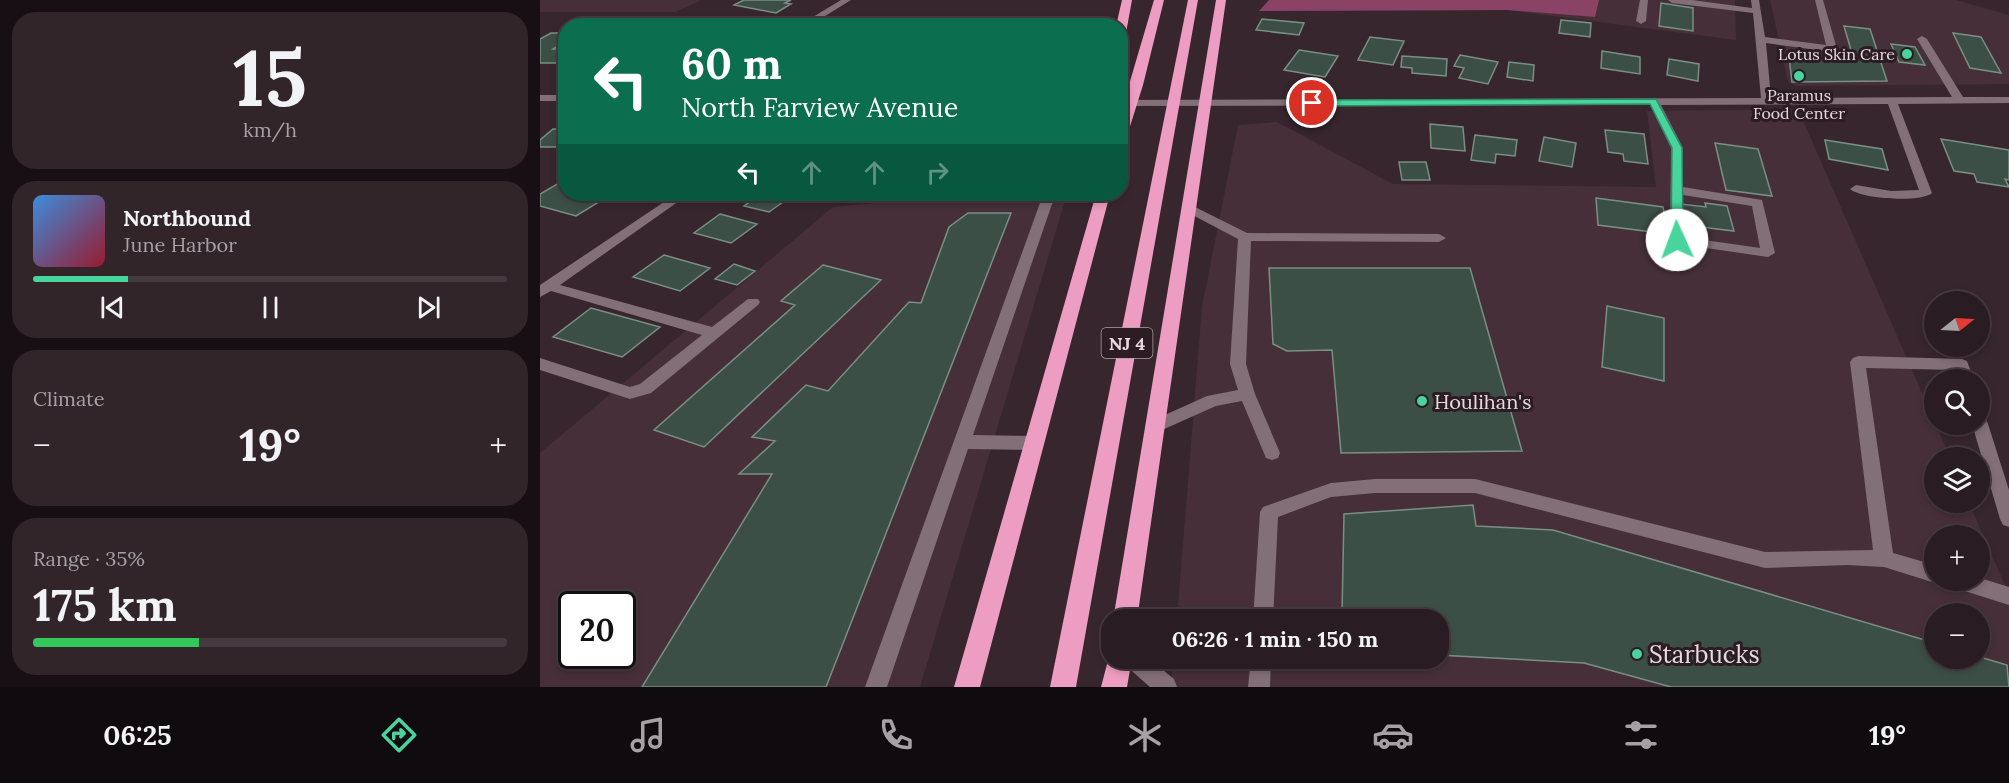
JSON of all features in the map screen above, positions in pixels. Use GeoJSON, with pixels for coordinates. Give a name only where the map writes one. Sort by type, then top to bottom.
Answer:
{"type":"FeatureCollection","features":[{"type":"Feature","properties":{"kind":"highway"},"geometry":{"type":"LineString","coordinates":[[1123,18],[1127,0]]}},
{"type":"Feature","properties":{"kind":"highway"},"geometry":{"type":"LineString","coordinates":[[1128,112],[1159,0]]}},
{"type":"Feature","properties":{"kind":"highway","name":"NJ 4"},"geometry":{"type":"LineString","coordinates":[[1063,687],[1193,0]]}},
{"type":"Feature","properties":{"kind":"highway"},"geometry":{"type":"LineString","coordinates":[[1127,609],[1211,52],[1221,0]]}},
{"type":"Feature","properties":{"kind":"highway"},"geometry":{"type":"LineString","coordinates":[[967,687],[1100,201]]}},
{"type":"Feature","properties":{"kind":"highway"},"geometry":{"type":"LineString","coordinates":[[1114,687],[1118,669]]}},
{"type":"Feature","properties":{"kind":"street"},"geometry":{"type":"LineString","coordinates":[[816,18],[847,0]]}},
{"type":"Feature","properties":{"kind":"street"},"geometry":{"type":"LineString","coordinates":[[1641,21],[1644,0]]}},
{"type":"Feature","properties":{"kind":"street"},"geometry":{"type":"LineString","coordinates":[[1672,0],[1756,5],[1766,100]]}},
{"type":"Feature","properties":{"kind":"street"},"geometry":{"type":"LineString","coordinates":[[1761,39],[1832,49],[1819,0]]}},
{"type":"Feature","properties":{"kind":"street"},"geometry":{"type":"LineString","coordinates":[[1922,39],[1959,100]]}},
{"type":"Feature","properties":{"kind":"street"},"geometry":{"type":"LineString","coordinates":[[540,98],[558,98]]}},
{"type":"Feature","properties":{"kind":"street"},"geometry":{"type":"LineString","coordinates":[[1128,103],[2009,100]]}},
{"type":"Feature","properties":{"kind":"street"},"geometry":{"type":"LineString","coordinates":[[1653,101],[1677,148],[1676,190],[1677,240],[1768,253],[1758,203],[1676,190]]}},
{"type":"Feature","properties":{"kind":"street"},"geometry":{"type":"LineString","coordinates":[[1856,189],[1891,195],[1926,193],[1892,101]]}},
{"type":"Feature","properties":{"kind":"street"},"geometry":{"type":"LineString","coordinates":[[544,289],[673,201]]}},
{"type":"Feature","properties":{"kind":"street"},"geometry":{"type":"LineString","coordinates":[[876,687],[1048,201]]}},
{"type":"Feature","properties":{"kind":"street"},"geometry":{"type":"LineString","coordinates":[[1189,208],[1245,237],[1439,238]]}},
{"type":"Feature","properties":{"kind":"street"},"geometry":{"type":"LineString","coordinates":[[1245,237],[1238,364],[1247,394],[1272,453]]}},
{"type":"Feature","properties":{"kind":"street"},"geometry":{"type":"LineString","coordinates":[[544,289],[714,333]]}},
{"type":"Feature","properties":{"kind":"street"},"geometry":{"type":"LineString","coordinates":[[540,364],[630,393],[645,389],[753,302]]}},
{"type":"Feature","properties":{"kind":"street"},"geometry":{"type":"LineString","coordinates":[[1884,559],[1858,362],[1962,365],[1963,369]]}},
{"type":"Feature","properties":{"kind":"street"},"geometry":{"type":"LineString","coordinates":[[1153,428],[1213,400],[1247,394]]}},
{"type":"Feature","properties":{"kind":"street"},"geometry":{"type":"LineString","coordinates":[[1983,435],[2009,519]]}},
{"type":"Feature","properties":{"kind":"street"},"geometry":{"type":"LineString","coordinates":[[962,442],[1035,443]]}},
{"type":"Feature","properties":{"kind":"street"},"geometry":{"type":"LineString","coordinates":[[1264,609],[1269,512],[1331,490],[1375,486],[1475,486],[1765,560],[1847,557],[1884,559],[1924,571]]}},
{"type":"Feature","properties":{"kind":"street"},"geometry":{"type":"LineString","coordinates":[[1990,590],[2009,596]]}},
{"type":"Feature","properties":{"kind":"street"},"geometry":{"type":"LineString","coordinates":[[1145,669],[1166,687]]}},
{"type":"Feature","properties":{"kind":"street"},"geometry":{"type":"LineString","coordinates":[[1259,687],[1260,669]]}},
{"type":"Feature","properties":{"kind":"shaded area"},"geometry":{"type":"Polygon","coordinates":[[[540,0],[701,0],[676,12],[540,12],[540,0]]]}},
{"type":"Feature","properties":{"kind":"shaded area"},"geometry":{"type":"Polygon","coordinates":[[[1269,0],[1735,0],[1736,40],[1507,10],[1259,11],[1269,0]]]}},
{"type":"Feature","properties":{"kind":"shaded area"},"geometry":{"type":"Polygon","coordinates":[[[1269,0],[1599,0],[1595,17],[1507,10],[1259,11],[1269,0]]]}},
{"type":"Feature","properties":{"kind":"shaded area"},"geometry":{"type":"Polygon","coordinates":[[[1770,0],[1956,0],[2009,15],[2009,84],[1796,86],[1788,82],[1770,0]]]}},
{"type":"Feature","properties":{"kind":"shaded area"},"geometry":{"type":"Polygon","coordinates":[[[1798,109],[1924,397],[1924,435],[1940,435],[1946,447],[1924,447],[1924,513],[1973,513],[1979,525],[1924,525],[1924,591],[1990,591],[1990,551],[2009,594],[2009,687],[1171,687],[1172,669],[1449,669],[1449,609],[1178,609],[1202,307],[1238,125],[1277,122],[1393,184],[1656,187],[1647,111],[1798,109]]]}},
{"type":"Feature","properties":{"kind":"shaded area"},"geometry":{"type":"Polygon","coordinates":[[[898,201],[1065,201],[920,687],[540,687],[540,453],[833,207],[898,201]]]}},
{"type":"Feature","properties":{"kind":"building"},"geometry":{"type":"Polygon","coordinates":[[[744,0],[791,0],[785,3],[791,4],[776,13],[734,5],[744,0]]]}},
{"type":"Feature","properties":{"kind":"building"},"geometry":{"type":"Polygon","coordinates":[[[1661,3],[1693,8],[1693,31],[1659,26],[1661,3]]]}},
{"type":"Feature","properties":{"kind":"building"},"geometry":{"type":"Polygon","coordinates":[[[1262,19],[1304,23],[1299,35],[1256,30],[1262,19]]]}},
{"type":"Feature","properties":{"kind":"building"},"geometry":{"type":"Polygon","coordinates":[[[1561,20],[1591,23],[1590,37],[1559,33],[1561,20]]]}},
{"type":"Feature","properties":{"kind":"building"},"geometry":{"type":"Polygon","coordinates":[[[1844,26],[1870,29],[1887,81],[1792,82],[1789,57],[1853,57],[1844,26]]]}},
{"type":"Feature","properties":{"kind":"building"},"geometry":{"type":"Polygon","coordinates":[[[551,33],[558,33],[558,46],[553,49],[558,49],[558,63],[540,63],[540,39],[551,33]]]}},
{"type":"Feature","properties":{"kind":"building"},"geometry":{"type":"Polygon","coordinates":[[[1953,33],[1981,37],[2001,73],[1970,68],[1953,33]]]}},
{"type":"Feature","properties":{"kind":"building"},"geometry":{"type":"Polygon","coordinates":[[[1370,37],[1404,41],[1393,65],[1358,60],[1370,37]]]}},
{"type":"Feature","properties":{"kind":"building","name":"Lotus Skin Care"},"geometry":{"type":"Polygon","coordinates":[[[1891,44],[1915,47],[1925,65],[1899,62],[1891,44]]]}},
{"type":"Feature","properties":{"kind":"building"},"geometry":{"type":"Polygon","coordinates":[[[1299,50],[1338,56],[1325,77],[1284,70],[1299,50]]]}},
{"type":"Feature","properties":{"kind":"building"},"geometry":{"type":"Polygon","coordinates":[[[1602,51],[1640,57],[1640,74],[1601,68],[1602,51]]]}},
{"type":"Feature","properties":{"kind":"building"},"geometry":{"type":"Polygon","coordinates":[[[1460,55],[1498,62],[1488,84],[1459,78],[1464,68],[1454,66],[1460,55]]]}},
{"type":"Feature","properties":{"kind":"building"},"geometry":{"type":"Polygon","coordinates":[[[1402,56],[1447,59],[1446,76],[1412,73],[1412,68],[1401,67],[1402,56]]]}},
{"type":"Feature","properties":{"kind":"building"},"geometry":{"type":"Polygon","coordinates":[[[1669,59],[1699,64],[1698,81],[1667,75],[1669,59]]]}},
{"type":"Feature","properties":{"kind":"building"},"geometry":{"type":"Polygon","coordinates":[[[1509,62],[1534,65],[1533,81],[1507,77],[1509,62]]]}},
{"type":"Feature","properties":{"kind":"building"},"geometry":{"type":"Polygon","coordinates":[[[1430,124],[1463,127],[1465,151],[1431,148],[1430,124]]]}},
{"type":"Feature","properties":{"kind":"building"},"geometry":{"type":"Polygon","coordinates":[[[553,129],[558,129],[558,147],[540,147],[540,140],[553,129]]]}},
{"type":"Feature","properties":{"kind":"building"},"geometry":{"type":"Polygon","coordinates":[[[1605,130],[1644,134],[1648,164],[1624,161],[1623,154],[1608,152],[1605,130]]]}},
{"type":"Feature","properties":{"kind":"building"},"geometry":{"type":"Polygon","coordinates":[[[1475,135],[1517,140],[1515,156],[1496,154],[1495,163],[1471,160],[1475,135]]]}},
{"type":"Feature","properties":{"kind":"building"},"geometry":{"type":"Polygon","coordinates":[[[1544,137],[1576,143],[1572,167],[1539,161],[1544,137]]]}},
{"type":"Feature","properties":{"kind":"building"},"geometry":{"type":"Polygon","coordinates":[[[1941,139],[2009,150],[2009,180],[2005,179],[2009,187],[1977,182],[1974,174],[1954,171],[1941,139]]]}},
{"type":"Feature","properties":{"kind":"building"},"geometry":{"type":"Polygon","coordinates":[[[1825,140],[1882,149],[1888,170],[1829,159],[1825,140]]]}},
{"type":"Feature","properties":{"kind":"building"},"geometry":{"type":"Polygon","coordinates":[[[1715,143],[1758,149],[1772,196],[1726,190],[1715,143]]]}},
{"type":"Feature","properties":{"kind":"building"},"geometry":{"type":"Polygon","coordinates":[[[1399,162],[1426,162],[1430,180],[1402,180],[1399,162]]]}},
{"type":"Feature","properties":{"kind":"building"},"geometry":{"type":"Polygon","coordinates":[[[558,184],[558,201],[601,201],[576,216],[540,206],[540,194],[558,184]]]}},
{"type":"Feature","properties":{"kind":"building"},"geometry":{"type":"Polygon","coordinates":[[[1596,198],[1663,207],[1668,234],[1598,225],[1596,198]]]}},
{"type":"Feature","properties":{"kind":"building"},"geometry":{"type":"Polygon","coordinates":[[[751,201],[784,201],[769,212],[744,206],[751,201]]]}},
{"type":"Feature","properties":{"kind":"building"},"geometry":{"type":"Polygon","coordinates":[[[1705,203],[1727,206],[1734,231],[1685,225],[1681,204],[1706,207],[1705,203]]]}},
{"type":"Feature","properties":{"kind":"building"},"geometry":{"type":"Polygon","coordinates":[[[968,213],[1011,213],[826,687],[642,687],[772,474],[739,474],[775,441],[752,437],[806,385],[828,391],[909,302],[921,303],[949,227],[968,213]]]}},
{"type":"Feature","properties":{"kind":"building"},"geometry":{"type":"Polygon","coordinates":[[[720,214],[757,224],[731,243],[694,233],[720,214]]]}},
{"type":"Feature","properties":{"kind":"building"},"geometry":{"type":"Polygon","coordinates":[[[664,255],[710,268],[680,291],[633,277],[664,255]]]}},
{"type":"Feature","properties":{"kind":"building"},"geometry":{"type":"Polygon","coordinates":[[[734,264],[755,271],[737,285],[715,279],[734,264]]]}},
{"type":"Feature","properties":{"kind":"building"},"geometry":{"type":"Polygon","coordinates":[[[823,265],[881,280],[704,447],[654,430],[795,305],[781,301],[823,265]]]}},
{"type":"Feature","properties":{"kind":"building","name":"Houlihan's"},"geometry":{"type":"Polygon","coordinates":[[[1269,268],[1470,268],[1522,451],[1341,453],[1332,350],[1287,351],[1273,344],[1269,268]]]}},
{"type":"Feature","properties":{"kind":"building"},"geometry":{"type":"Polygon","coordinates":[[[1607,306],[1664,318],[1664,381],[1602,367],[1607,306]]]}},
{"type":"Feature","properties":{"kind":"building"},"geometry":{"type":"Polygon","coordinates":[[[591,308],[660,327],[622,357],[553,337],[591,308]]]}},
{"type":"Feature","properties":{"kind":"building"},"geometry":{"type":"Polygon","coordinates":[[[1473,505],[1476,526],[1553,530],[1924,640],[1924,669],[1990,669],[1990,660],[2007,665],[2009,687],[1671,687],[1584,663],[1449,656],[1449,609],[1342,609],[1344,514],[1473,505]]]}},
{"type":"Feature","properties":{"kind":"place","name":"Lotus Skin Care"},"geometry":{"type":"Point","coordinates":[1907,54]}},
{"type":"Feature","properties":{"kind":"place","name":"Paramus Food Center"},"geometry":{"type":"Point","coordinates":[1799,76]}},
{"type":"Feature","properties":{"kind":"place","name":"Houlihan's"},"geometry":{"type":"Point","coordinates":[1422,401]}},
{"type":"Feature","properties":{"kind":"place","name":"Starbucks"},"geometry":{"type":"Point","coordinates":[1637,654]}},
{"type":"Feature","properties":{"kind":"route"},"geometry":{"type":"LineString","coordinates":[[1312,103],[1653,101],[1677,148],[1677,240]]}}]}
